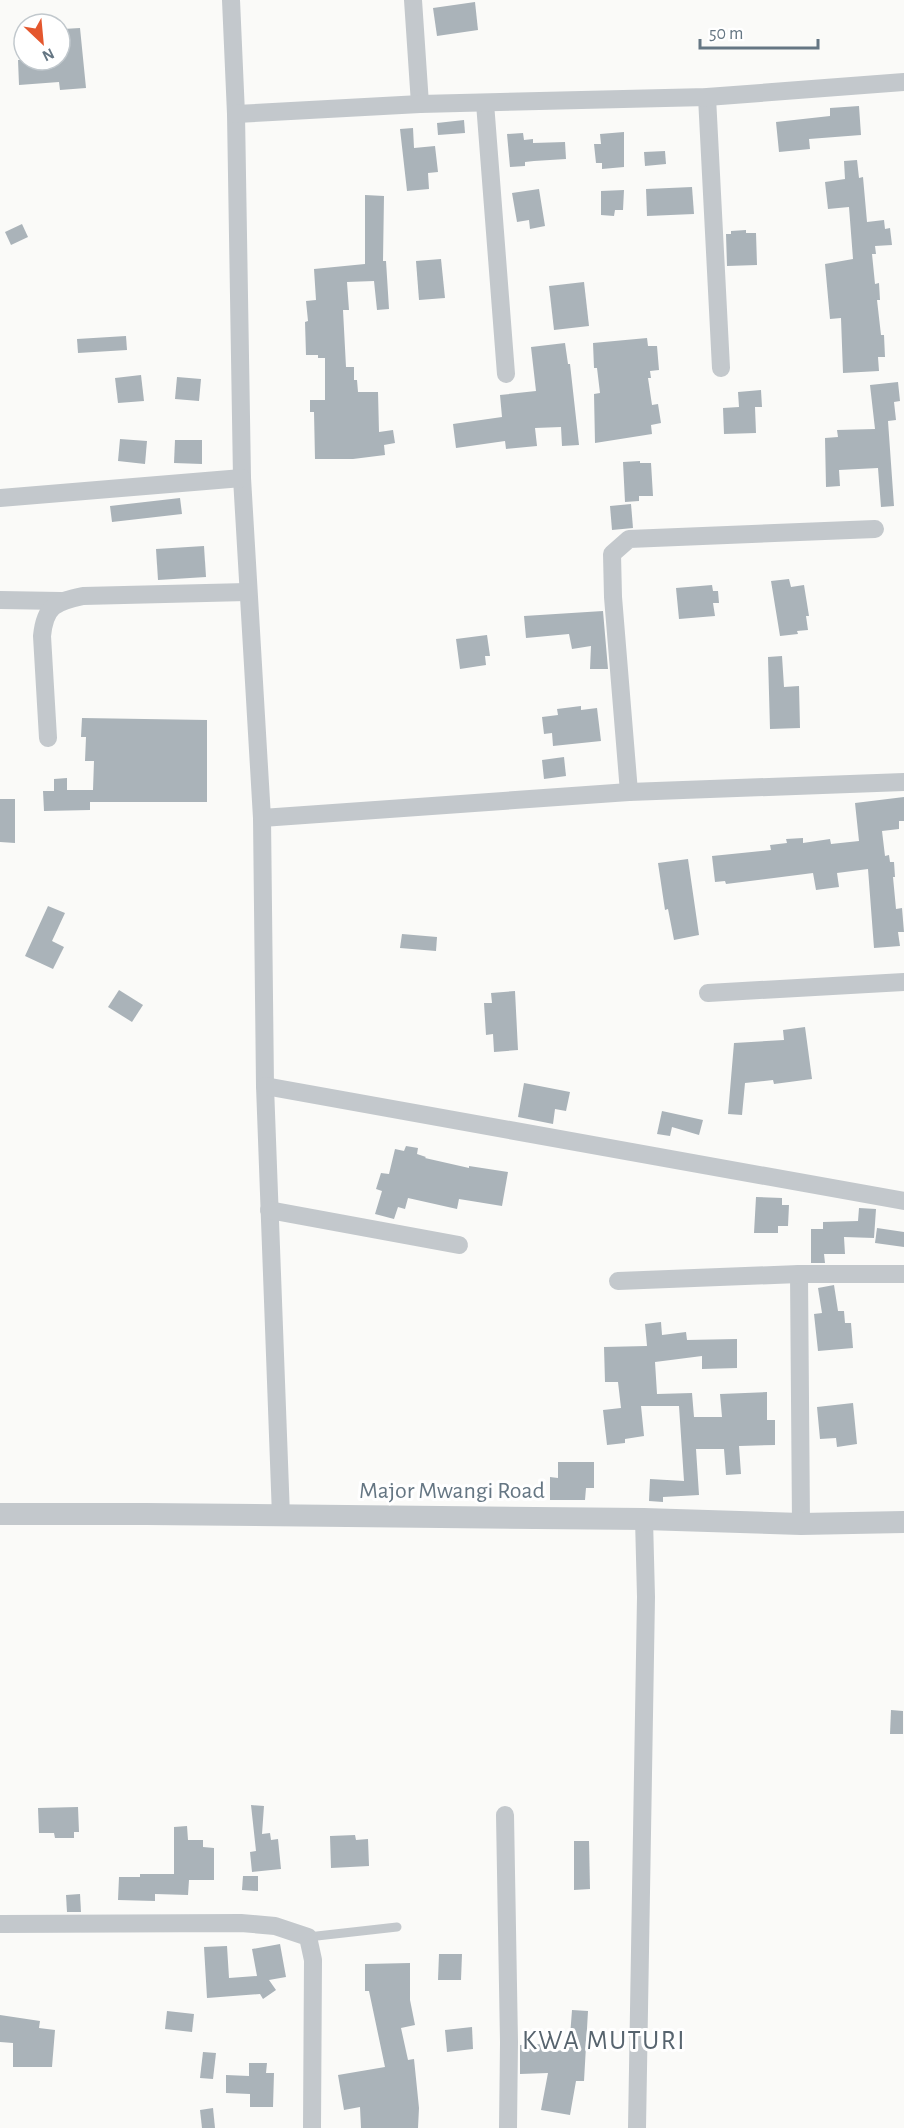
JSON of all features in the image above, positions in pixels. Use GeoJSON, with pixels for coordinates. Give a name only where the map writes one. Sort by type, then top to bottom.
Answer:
{"type":"FeatureCollection","features":[{"type":"Feature","properties":{"kind":"street"},"geometry":{"type":"LineString","coordinates":[[231,0],[236,114],[242,478],[262,818],[265,1086],[281,1516]]}},
{"type":"Feature","properties":{"kind":"street"},"geometry":{"type":"LineString","coordinates":[[413,0],[420,105]]}},
{"type":"Feature","properties":{"kind":"street"},"geometry":{"type":"LineString","coordinates":[[236,114],[485,102],[707,97],[904,82]]}},
{"type":"Feature","properties":{"kind":"street"},"geometry":{"type":"LineString","coordinates":[[707,97],[721,368]]}},
{"type":"Feature","properties":{"kind":"street"},"geometry":{"type":"LineString","coordinates":[[485,102],[506,374]]}},
{"type":"Feature","properties":{"kind":"street"},"geometry":{"type":"LineString","coordinates":[[0,498],[242,478]]}},
{"type":"Feature","properties":{"kind":"street"},"geometry":{"type":"LineString","coordinates":[[629,792],[613,597],[612,554],[629,539],[875,529]]}},
{"type":"Feature","properties":{"kind":"street"},"geometry":{"type":"LineString","coordinates":[[0,600],[61,601],[83,596],[247,592]]}},
{"type":"Feature","properties":{"kind":"street"},"geometry":{"type":"LineString","coordinates":[[48,738],[43,622],[50,608],[61,601]]}},
{"type":"Feature","properties":{"kind":"street"},"geometry":{"type":"LineString","coordinates":[[262,818],[629,792],[904,782]]}},
{"type":"Feature","properties":{"kind":"street"},"geometry":{"type":"LineString","coordinates":[[708,993],[904,982]]}},
{"type":"Feature","properties":{"kind":"street"},"geometry":{"type":"LineString","coordinates":[[265,1086],[904,1201]]}},
{"type":"Feature","properties":{"kind":"street"},"geometry":{"type":"LineString","coordinates":[[269,1210],[459,1245]]}},
{"type":"Feature","properties":{"kind":"street"},"geometry":{"type":"LineString","coordinates":[[618,1281],[799,1274],[904,1274]]}},
{"type":"Feature","properties":{"kind":"street"},"geometry":{"type":"LineString","coordinates":[[799,1274],[801,1524]]}},
{"type":"Feature","properties":{"kind":"street","name":"Major Mwangi Road"},"geometry":{"type":"LineString","coordinates":[[0,1514],[644,1518],[801,1524],[904,1522]]}},
{"type":"Feature","properties":{"kind":"street"},"geometry":{"type":"LineString","coordinates":[[637,2128],[646,1597],[644,1518]]}},
{"type":"Feature","properties":{"kind":"street"},"geometry":{"type":"LineString","coordinates":[[505,1815],[509,2042],[508,2128]]}},
{"type":"Feature","properties":{"kind":"street"},"geometry":{"type":"LineString","coordinates":[[0,1924],[241,1923],[275,1926],[308,1937],[313,1960],[312,2128]]}},
{"type":"Feature","properties":{"kind":"lane"},"geometry":{"type":"LineString","coordinates":[[308,1937],[397,1927]]}},
{"type":"Feature","properties":{"kind":"building"},"geometry":{"type":"Polygon","coordinates":[[[475,2],[478,30],[437,36],[433,8],[475,2]]]}},
{"type":"Feature","properties":{"kind":"building"},"geometry":{"type":"Polygon","coordinates":[[[72,28],[80,28],[86,88],[60,90],[59,82],[19,85],[18,72],[72,72],[72,28]]]}},
{"type":"Feature","properties":{"kind":"building"},"geometry":{"type":"Polygon","coordinates":[[[859,106],[861,135],[809,139],[810,149],[779,152],[776,122],[830,116],[830,108],[859,106]]]}},
{"type":"Feature","properties":{"kind":"building"},"geometry":{"type":"Polygon","coordinates":[[[464,120],[465,133],[438,135],[437,123],[464,120]]]}},
{"type":"Feature","properties":{"kind":"building"},"geometry":{"type":"Polygon","coordinates":[[[413,128],[414,148],[435,146],[438,172],[428,173],[429,189],[407,191],[400,129],[413,128]]]}},
{"type":"Feature","properties":{"kind":"building"},"geometry":{"type":"Polygon","coordinates":[[[624,132],[624,167],[602,169],[602,163],[596,163],[594,144],[601,144],[600,134],[624,132]]]}},
{"type":"Feature","properties":{"kind":"building"},"geometry":{"type":"Polygon","coordinates":[[[523,133],[524,140],[533,139],[533,143],[565,142],[566,159],[525,162],[525,166],[510,167],[507,134],[523,133]]]}},
{"type":"Feature","properties":{"kind":"building"},"geometry":{"type":"Polygon","coordinates":[[[665,151],[666,164],[645,166],[644,152],[665,151]]]}},
{"type":"Feature","properties":{"kind":"building"},"geometry":{"type":"Polygon","coordinates":[[[857,160],[859,178],[863,177],[867,222],[884,220],[885,229],[890,228],[892,245],[875,246],[876,254],[872,254],[875,284],[879,283],[880,300],[877,300],[881,335],[884,335],[885,357],[878,357],[879,371],[843,373],[841,318],[830,319],[825,264],[853,259],[849,207],[828,209],[825,182],[845,179],[844,161],[857,160]]]}},
{"type":"Feature","properties":{"kind":"building"},"geometry":{"type":"Polygon","coordinates":[[[692,187],[694,214],[647,216],[646,189],[692,187]]]}},
{"type":"Feature","properties":{"kind":"building"},"geometry":{"type":"Polygon","coordinates":[[[539,189],[545,226],[530,229],[529,220],[517,222],[512,193],[539,189]]]}},
{"type":"Feature","properties":{"kind":"building"},"geometry":{"type":"Polygon","coordinates":[[[624,190],[623,210],[615,210],[614,216],[601,215],[601,191],[624,190]]]}},
{"type":"Feature","properties":{"kind":"building"},"geometry":{"type":"Polygon","coordinates":[[[365,195],[384,196],[383,261],[386,261],[389,309],[377,310],[374,281],[347,282],[349,310],[343,310],[346,367],[354,367],[354,380],[357,380],[358,392],[378,392],[379,432],[393,430],[395,443],[384,445],[385,455],[353,459],[315,459],[314,412],[310,412],[310,400],[325,400],[325,358],[318,358],[318,355],[306,355],[305,322],[308,321],[306,301],[316,300],[314,269],[365,264],[365,195]]]}},
{"type":"Feature","properties":{"kind":"building"},"geometry":{"type":"Polygon","coordinates":[[[22,224],[28,237],[11,245],[5,232],[22,224]]]}},
{"type":"Feature","properties":{"kind":"building"},"geometry":{"type":"Polygon","coordinates":[[[746,230],[746,233],[756,233],[757,265],[727,266],[726,234],[731,234],[731,231],[746,230]]]}},
{"type":"Feature","properties":{"kind":"building"},"geometry":{"type":"Polygon","coordinates":[[[441,259],[445,298],[419,300],[416,261],[441,259]]]}},
{"type":"Feature","properties":{"kind":"building"},"geometry":{"type":"Polygon","coordinates":[[[584,282],[589,326],[554,330],[549,286],[584,282]]]}},
{"type":"Feature","properties":{"kind":"building"},"geometry":{"type":"Polygon","coordinates":[[[126,336],[127,350],[78,353],[77,339],[126,336]]]}},
{"type":"Feature","properties":{"kind":"building"},"geometry":{"type":"Polygon","coordinates":[[[647,338],[648,346],[657,346],[659,370],[650,371],[651,378],[648,378],[652,405],[658,404],[661,423],[651,425],[652,434],[595,443],[594,394],[600,393],[597,368],[594,368],[593,343],[647,338]]]}},
{"type":"Feature","properties":{"kind":"building"},"geometry":{"type":"Polygon","coordinates":[[[565,343],[568,364],[570,364],[579,445],[562,446],[561,427],[535,428],[537,446],[506,449],[505,441],[456,448],[453,424],[502,417],[500,395],[536,391],[531,347],[565,343]]]}},
{"type":"Feature","properties":{"kind":"building"},"geometry":{"type":"Polygon","coordinates":[[[141,375],[144,401],[118,403],[115,378],[141,375]]]}},
{"type":"Feature","properties":{"kind":"building"},"geometry":{"type":"Polygon","coordinates":[[[177,377],[201,379],[199,401],[175,399],[177,377]]]}},
{"type":"Feature","properties":{"kind":"building"},"geometry":{"type":"Polygon","coordinates":[[[898,382],[900,401],[894,402],[896,420],[888,421],[894,506],[881,507],[878,468],[839,470],[840,486],[826,487],[825,438],[838,437],[837,430],[875,429],[870,385],[898,382]]]}},
{"type":"Feature","properties":{"kind":"building"},"geometry":{"type":"Polygon","coordinates":[[[761,390],[762,407],[755,407],[756,433],[724,434],[723,408],[739,407],[738,392],[761,390]]]}},
{"type":"Feature","properties":{"kind":"building"},"geometry":{"type":"Polygon","coordinates":[[[120,439],[147,441],[145,464],[118,461],[120,439]]]}},
{"type":"Feature","properties":{"kind":"building"},"geometry":{"type":"Polygon","coordinates":[[[175,440],[202,440],[202,464],[174,463],[175,440]]]}},
{"type":"Feature","properties":{"kind":"building"},"geometry":{"type":"Polygon","coordinates":[[[640,461],[640,463],[651,463],[653,496],[639,496],[639,501],[625,502],[623,462],[640,461]]]}},
{"type":"Feature","properties":{"kind":"building"},"geometry":{"type":"Polygon","coordinates":[[[180,498],[182,514],[112,522],[110,506],[180,498]]]}},
{"type":"Feature","properties":{"kind":"building"},"geometry":{"type":"Polygon","coordinates":[[[631,504],[633,528],[612,530],[610,506],[631,504]]]}},
{"type":"Feature","properties":{"kind":"building"},"geometry":{"type":"Polygon","coordinates":[[[204,546],[206,577],[158,580],[156,549],[204,546]]]}},
{"type":"Feature","properties":{"kind":"building"},"geometry":{"type":"Polygon","coordinates":[[[789,579],[791,587],[804,585],[809,616],[806,616],[808,630],[797,631],[798,634],[780,636],[771,581],[789,579]]]}},
{"type":"Feature","properties":{"kind":"building"},"geometry":{"type":"Polygon","coordinates":[[[712,585],[713,591],[718,591],[719,603],[713,603],[715,616],[679,619],[676,588],[712,585]]]}},
{"type":"Feature","properties":{"kind":"building"},"geometry":{"type":"Polygon","coordinates":[[[603,611],[608,669],[590,669],[591,646],[572,649],[569,634],[526,638],[524,616],[603,611]]]}},
{"type":"Feature","properties":{"kind":"building"},"geometry":{"type":"Polygon","coordinates":[[[487,635],[490,656],[485,656],[486,665],[460,669],[456,639],[487,635]]]}},
{"type":"Feature","properties":{"kind":"building"},"geometry":{"type":"Polygon","coordinates":[[[782,656],[784,687],[799,686],[800,728],[770,729],[768,657],[782,656]]]}},
{"type":"Feature","properties":{"kind":"building"},"geometry":{"type":"Polygon","coordinates":[[[581,706],[581,710],[597,708],[601,741],[553,746],[552,733],[544,734],[542,717],[558,715],[557,709],[581,706]]]}},
{"type":"Feature","properties":{"kind":"building"},"geometry":{"type":"Polygon","coordinates":[[[82,718],[207,720],[207,802],[90,802],[90,810],[44,811],[43,791],[54,791],[54,779],[67,778],[67,790],[93,790],[94,761],[85,761],[86,737],[81,737],[82,718]]]}},
{"type":"Feature","properties":{"kind":"building"},"geometry":{"type":"Polygon","coordinates":[[[564,757],[566,776],[544,779],[542,760],[564,757]]]}},
{"type":"Feature","properties":{"kind":"building"},"geometry":{"type":"Polygon","coordinates":[[[904,797],[904,821],[899,821],[899,829],[882,831],[885,856],[889,855],[890,862],[894,862],[896,909],[902,908],[904,932],[898,932],[900,946],[874,948],[868,869],[837,873],[839,887],[816,890],[813,873],[726,884],[725,881],[715,882],[712,856],[771,850],[770,845],[787,843],[786,839],[803,838],[803,843],[830,839],[831,844],[859,841],[855,803],[904,797]]]}},
{"type":"Feature","properties":{"kind":"building"},"geometry":{"type":"Polygon","coordinates":[[[0,799],[15,799],[15,843],[0,842],[0,799]]]}},
{"type":"Feature","properties":{"kind":"building"},"geometry":{"type":"Polygon","coordinates":[[[688,859],[699,935],[674,940],[668,909],[665,910],[658,863],[688,859]]]}},
{"type":"Feature","properties":{"kind":"building"},"geometry":{"type":"Polygon","coordinates":[[[48,906],[65,913],[52,941],[64,947],[53,969],[25,956],[48,906]]]}},
{"type":"Feature","properties":{"kind":"building"},"geometry":{"type":"Polygon","coordinates":[[[402,934],[437,937],[436,951],[400,948],[402,934]]]}},
{"type":"Feature","properties":{"kind":"building"},"geometry":{"type":"Polygon","coordinates":[[[119,990],[143,1005],[132,1022],[108,1007],[119,990]]]}},
{"type":"Feature","properties":{"kind":"building"},"geometry":{"type":"Polygon","coordinates":[[[515,991],[518,1050],[494,1052],[493,1034],[486,1035],[484,1003],[492,1003],[491,993],[515,991]]]}},
{"type":"Feature","properties":{"kind":"building"},"geometry":{"type":"Polygon","coordinates":[[[805,1027],[812,1079],[774,1084],[773,1080],[745,1083],[742,1115],[728,1114],[734,1043],[784,1040],[783,1030],[805,1027]]]}},
{"type":"Feature","properties":{"kind":"building"},"geometry":{"type":"Polygon","coordinates":[[[524,1083],[570,1092],[566,1111],[555,1109],[553,1124],[518,1117],[524,1083]]]}},
{"type":"Feature","properties":{"kind":"building"},"geometry":{"type":"Polygon","coordinates":[[[662,1111],[703,1120],[699,1135],[672,1127],[670,1136],[657,1134],[662,1111]]]}},
{"type":"Feature","properties":{"kind":"building"},"geometry":{"type":"Polygon","coordinates":[[[406,1146],[418,1148],[417,1154],[425,1158],[469,1168],[469,1166],[508,1172],[502,1206],[459,1199],[457,1209],[408,1198],[405,1209],[398,1207],[394,1219],[375,1214],[382,1191],[376,1189],[381,1173],[389,1174],[395,1149],[404,1151],[406,1146]]]}},
{"type":"Feature","properties":{"kind":"building"},"geometry":{"type":"Polygon","coordinates":[[[756,1197],[782,1198],[782,1205],[789,1205],[788,1226],[778,1226],[778,1233],[754,1233],[756,1197]]]}},
{"type":"Feature","properties":{"kind":"building"},"geometry":{"type":"Polygon","coordinates":[[[859,1208],[876,1209],[874,1238],[844,1237],[845,1254],[824,1254],[825,1263],[811,1263],[811,1229],[823,1229],[823,1222],[858,1221],[859,1208]]]}},
{"type":"Feature","properties":{"kind":"building"},"geometry":{"type":"Polygon","coordinates":[[[877,1228],[904,1232],[904,1247],[875,1243],[877,1228]]]}},
{"type":"Feature","properties":{"kind":"building"},"geometry":{"type":"Polygon","coordinates":[[[834,1285],[838,1311],[844,1311],[845,1323],[851,1323],[853,1348],[818,1351],[814,1314],[822,1313],[818,1288],[834,1285]]]}},
{"type":"Feature","properties":{"kind":"building"},"geometry":{"type":"Polygon","coordinates":[[[661,1322],[662,1335],[686,1332],[687,1340],[737,1339],[737,1368],[702,1369],[702,1356],[655,1362],[657,1394],[692,1393],[694,1417],[722,1417],[720,1394],[767,1392],[767,1420],[775,1420],[775,1445],[739,1446],[741,1474],[726,1475],[724,1449],[696,1449],[699,1495],[663,1497],[663,1502],[649,1501],[650,1479],[684,1481],[679,1406],[641,1406],[644,1436],[625,1439],[625,1443],[607,1445],[603,1410],[621,1408],[618,1382],[605,1382],[604,1347],[647,1346],[645,1324],[661,1322]]]}},
{"type":"Feature","properties":{"kind":"building"},"geometry":{"type":"Polygon","coordinates":[[[853,1403],[857,1444],[837,1447],[836,1438],[820,1439],[817,1407],[853,1403]]]}},
{"type":"Feature","properties":{"kind":"building"},"geometry":{"type":"Polygon","coordinates":[[[558,1462],[594,1462],[594,1488],[586,1488],[585,1500],[550,1500],[550,1477],[558,1478],[558,1462]]]}},
{"type":"Feature","properties":{"kind":"building"},"geometry":{"type":"Polygon","coordinates":[[[891,1710],[903,1711],[903,1734],[890,1734],[891,1710]]]}},
{"type":"Feature","properties":{"kind":"building"},"geometry":{"type":"Polygon","coordinates":[[[251,1805],[264,1806],[262,1834],[270,1833],[271,1840],[278,1839],[281,1869],[252,1872],[250,1852],[256,1851],[251,1805]]]}},
{"type":"Feature","properties":{"kind":"building"},"geometry":{"type":"Polygon","coordinates":[[[78,1807],[79,1832],[74,1832],[74,1838],[55,1838],[54,1833],[39,1833],[38,1808],[78,1807]]]}},
{"type":"Feature","properties":{"kind":"building"},"geometry":{"type":"Polygon","coordinates":[[[187,1826],[188,1840],[203,1840],[203,1847],[214,1848],[214,1880],[189,1880],[188,1895],[155,1894],[155,1901],[118,1900],[119,1877],[140,1877],[140,1874],[174,1874],[174,1827],[187,1826]]]}},
{"type":"Feature","properties":{"kind":"building"},"geometry":{"type":"Polygon","coordinates":[[[355,1835],[356,1840],[368,1839],[369,1866],[331,1868],[330,1836],[355,1835]]]}},
{"type":"Feature","properties":{"kind":"building"},"geometry":{"type":"Polygon","coordinates":[[[574,1841],[589,1841],[590,1889],[574,1890],[574,1841]]]}},
{"type":"Feature","properties":{"kind":"building"},"geometry":{"type":"Polygon","coordinates":[[[243,1876],[258,1876],[258,1891],[242,1890],[243,1876]]]}},
{"type":"Feature","properties":{"kind":"building"},"geometry":{"type":"Polygon","coordinates":[[[80,1894],[81,1912],[67,1912],[66,1895],[80,1894]]]}},
{"type":"Feature","properties":{"kind":"building"},"geometry":{"type":"Polygon","coordinates":[[[280,1944],[286,1977],[269,1980],[276,1990],[263,1999],[260,1994],[207,1998],[204,1947],[227,1946],[229,1978],[257,1976],[252,1949],[280,1944]]]}},
{"type":"Feature","properties":{"kind":"building"},"geometry":{"type":"Polygon","coordinates":[[[439,1954],[462,1954],[461,1980],[438,1980],[439,1954]]]}},
{"type":"Feature","properties":{"kind":"building"},"geometry":{"type":"Polygon","coordinates":[[[410,1963],[410,2000],[415,2025],[401,2028],[408,2060],[414,2059],[419,2108],[418,2128],[361,2128],[360,2107],[344,2110],[338,2075],[385,2067],[369,1991],[365,1991],[365,1964],[410,1963]]]}},
{"type":"Feature","properties":{"kind":"building"},"geometry":{"type":"Polygon","coordinates":[[[572,2010],[588,2011],[584,2081],[576,2081],[570,2115],[541,2110],[548,2073],[520,2074],[520,2045],[543,2044],[544,2051],[569,2050],[572,2010]]]}},
{"type":"Feature","properties":{"kind":"building"},"geometry":{"type":"Polygon","coordinates":[[[167,2011],[194,2014],[192,2032],[165,2029],[167,2011]]]}},
{"type":"Feature","properties":{"kind":"building"},"geometry":{"type":"Polygon","coordinates":[[[0,2015],[40,2021],[39,2028],[55,2030],[52,2067],[13,2067],[13,2043],[0,2042],[0,2015]]]}},
{"type":"Feature","properties":{"kind":"building"},"geometry":{"type":"Polygon","coordinates":[[[472,2027],[473,2049],[447,2052],[445,2030],[472,2027]]]}},
{"type":"Feature","properties":{"kind":"building"},"geometry":{"type":"Polygon","coordinates":[[[203,2052],[216,2053],[213,2079],[200,2078],[203,2052]]]}},
{"type":"Feature","properties":{"kind":"building"},"geometry":{"type":"Polygon","coordinates":[[[249,2063],[267,2063],[266,2073],[274,2073],[273,2107],[250,2107],[250,2094],[226,2093],[226,2075],[249,2076],[249,2063]]]}},
{"type":"Feature","properties":{"kind":"building"},"geometry":{"type":"Polygon","coordinates":[[[213,2108],[215,2128],[202,2128],[200,2110],[213,2108]]]}},
{"type":"Feature","properties":{"kind":"district","name":"KWA MUTURI"},"geometry":{"type":"Point","coordinates":[604,2040]}}]}
